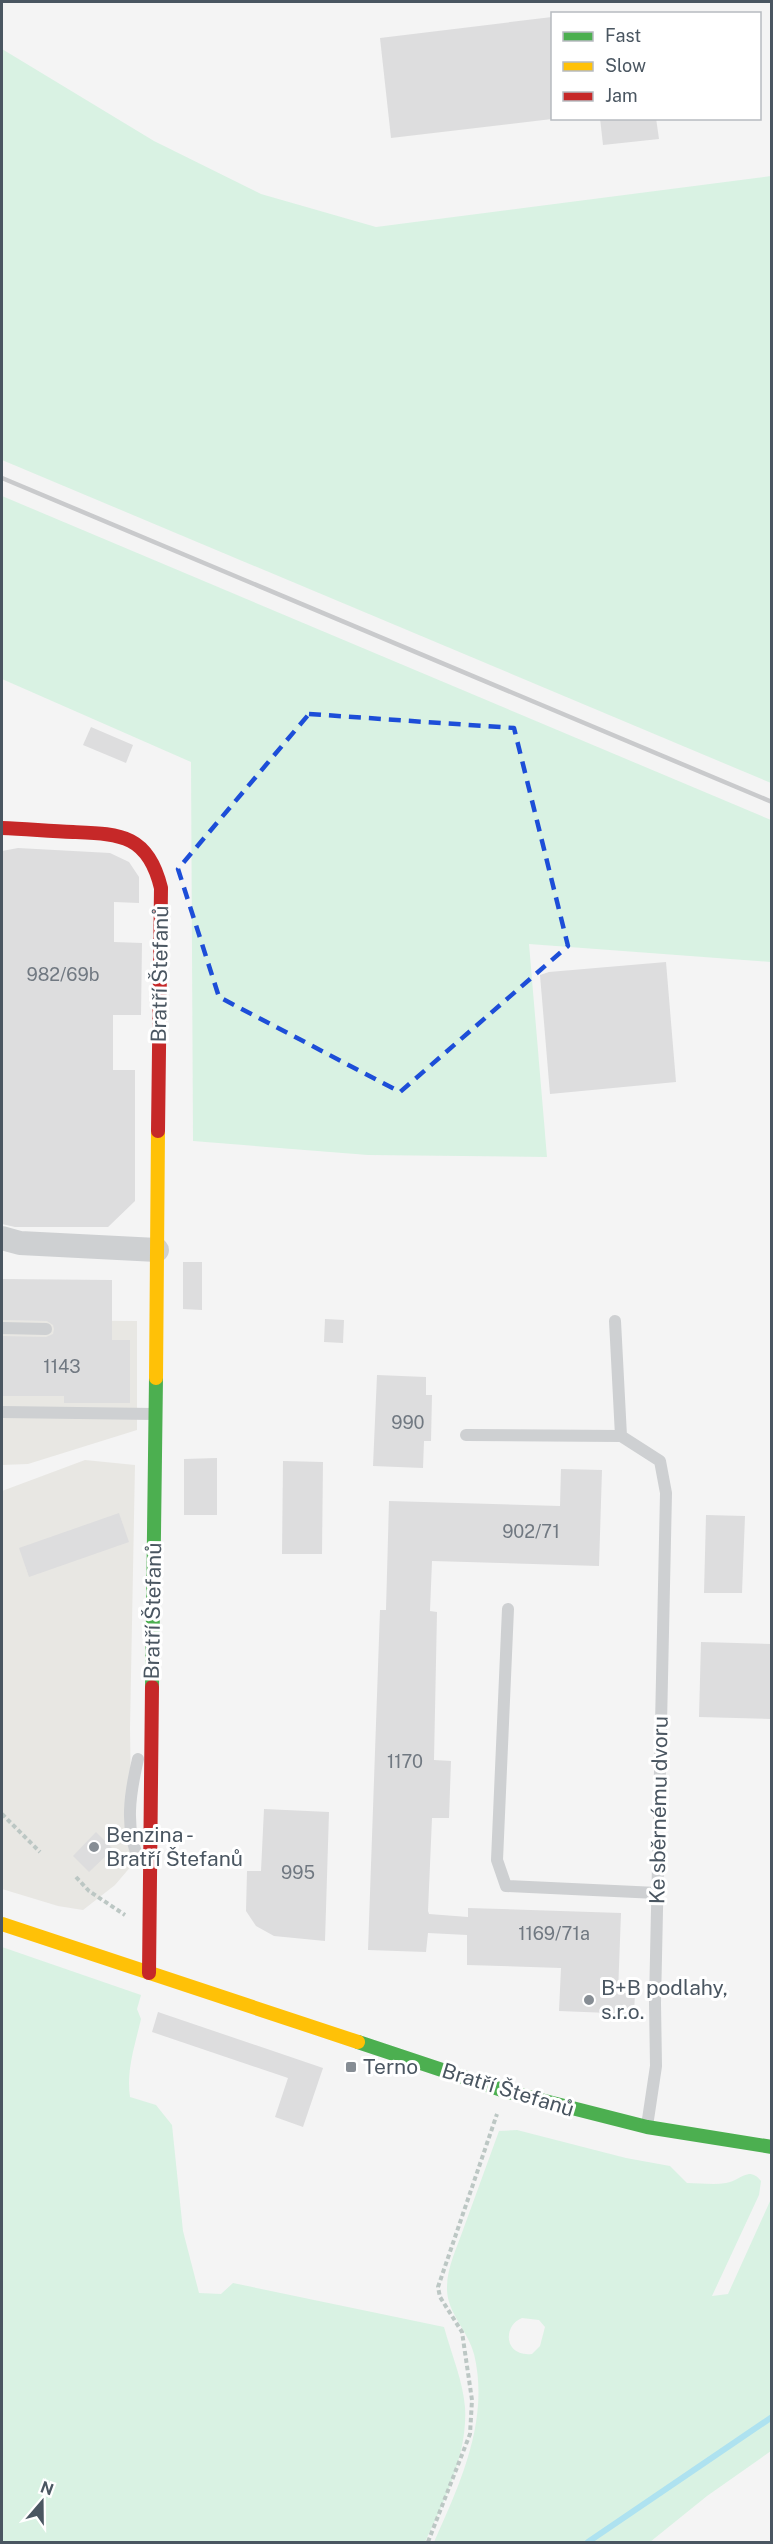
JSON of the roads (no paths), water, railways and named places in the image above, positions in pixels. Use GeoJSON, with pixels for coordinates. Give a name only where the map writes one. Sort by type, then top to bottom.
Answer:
{"type":"FeatureCollection","features":[{"type":"Feature","properties":{"kind":"street","name":"Bratří Štefanů"},"geometry":{"type":"LineString","coordinates":[[2,828],[114,834],[129,839],[144,849],[157,867],[161,888],[149,1973]]}},
{"type":"Feature","properties":{"kind":"street"},"geometry":{"type":"LineString","coordinates":[[2,1238],[20,1243],[157,1250]]}},
{"type":"Feature","properties":{"kind":"street","name":"Bratří Štefanů"},"geometry":{"type":"LineString","coordinates":[[2,1924],[505,2091],[647,2127],[771,2147]]}},
{"type":"Feature","properties":{"kind":"lane"},"geometry":{"type":"LineString","coordinates":[[466,1435],[621,1436],[615,1321]]}},
{"type":"Feature","properties":{"kind":"lane"},"geometry":{"type":"LineString","coordinates":[[2,1329],[46,1329]]}},
{"type":"Feature","properties":{"kind":"lane"},"geometry":{"type":"LineString","coordinates":[[2,1412],[155,1414]]}},
{"type":"Feature","properties":{"kind":"lane","name":"Ke sběrnému dvoru"},"geometry":{"type":"LineString","coordinates":[[621,1436],[660,1461],[666,1493],[655,2003],[656,2066],[647,2127]]}},
{"type":"Feature","properties":{"kind":"lane"},"geometry":{"type":"LineString","coordinates":[[508,1609],[497,1860],[506,1886],[657,1893]]}},
{"type":"Feature","properties":{"kind":"lane"},"geometry":{"type":"LineString","coordinates":[[150,1880],[133,1847],[129,1822],[132,1782],[152,1702]]}},
{"type":"Feature","properties":{"kind":"waterway"},"geometry":{"type":"LineString","coordinates":[[588,2542],[772,2417]]}},
{"type":"Feature","properties":{"kind":"railway"},"geometry":{"type":"LineString","coordinates":[[2,478],[772,802]]}},
{"type":"Feature","properties":{"kind":"place","name":"Benzina - Bratří Štefanů"},"geometry":{"type":"Point","coordinates":[94,1847]}},
{"type":"Feature","properties":{"kind":"place","name":"B+B podlahy, s.r.o."},"geometry":{"type":"Point","coordinates":[589,2000]}},
{"type":"Feature","properties":{"kind":"place","name":"Terno"},"geometry":{"type":"Point","coordinates":[351,2067]}}]}
